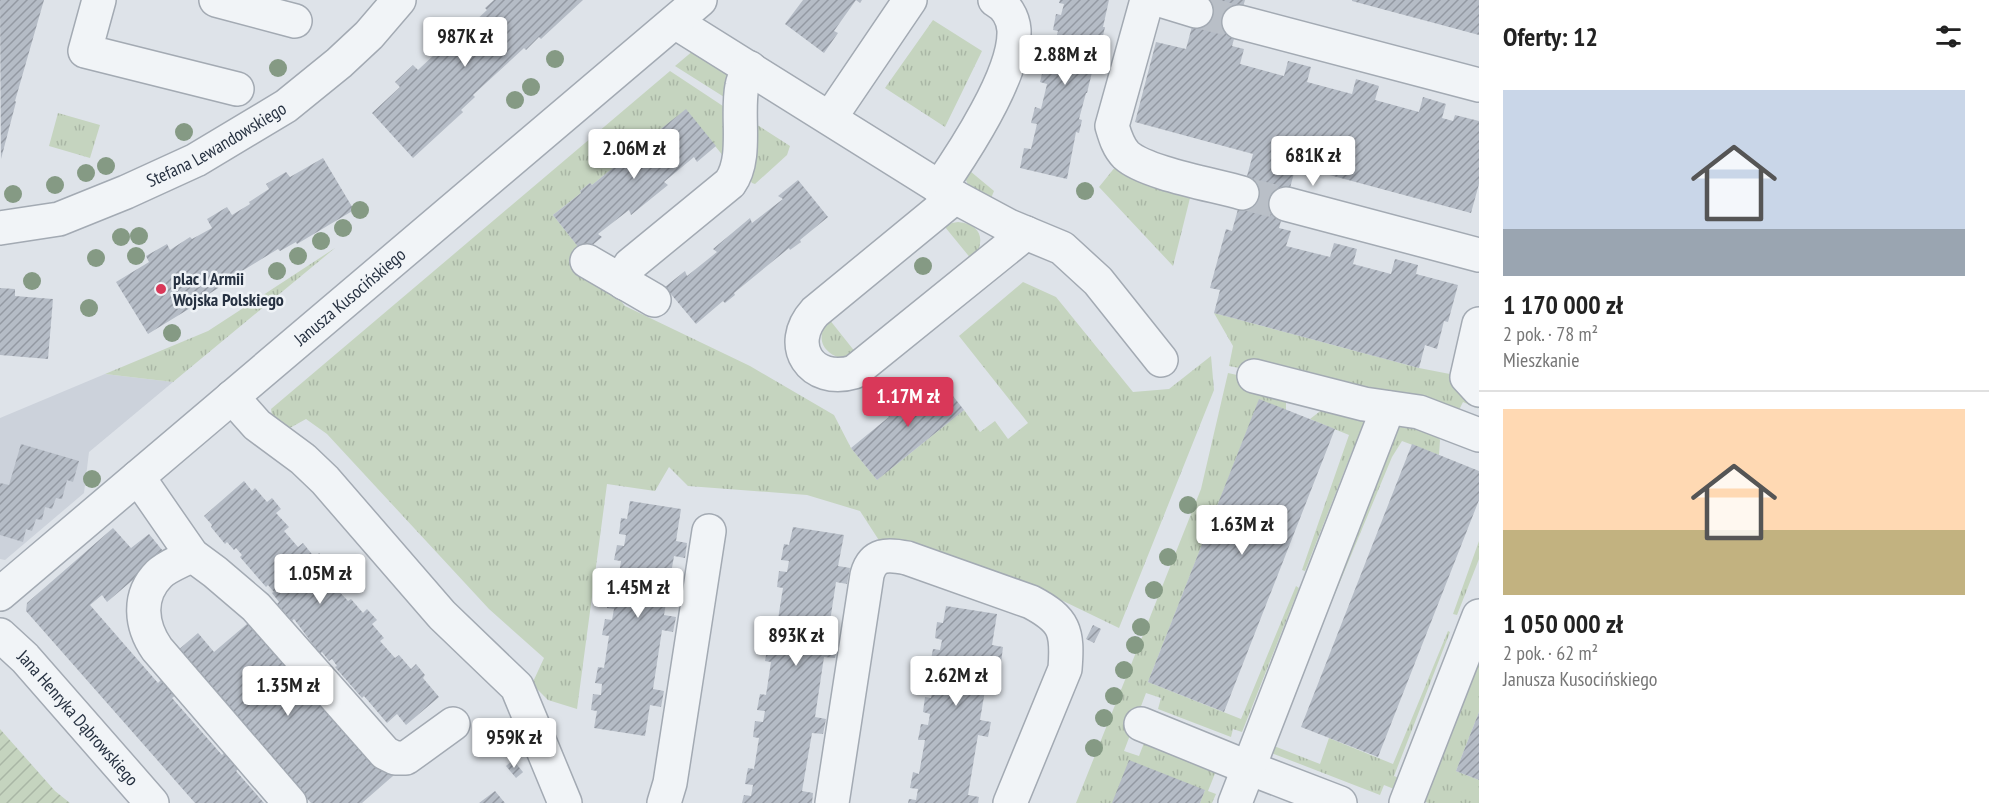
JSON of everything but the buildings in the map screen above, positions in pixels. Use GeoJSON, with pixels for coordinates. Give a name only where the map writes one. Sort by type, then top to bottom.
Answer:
{"type":"FeatureCollection","features":[{"type":"Feature","properties":{"kind":"street"},"geometry":{"type":"LineString","coordinates":[[99,0],[85,51],[237,89]]}},
{"type":"Feature","properties":{"kind":"street"},"geometry":{"type":"LineString","coordinates":[[216,0],[295,21]]}},
{"type":"Feature","properties":{"kind":"street","name":"Stefana Lewandowskiego"},"geometry":{"type":"LineString","coordinates":[[0,228],[59,219],[126,192],[196,159],[286,106],[339,63],[399,0]]}},
{"type":"Feature","properties":{"kind":"street"},"geometry":{"type":"LineString","coordinates":[[830,118],[910,0]]}},
{"type":"Feature","properties":{"kind":"street"},"geometry":{"type":"LineString","coordinates":[[995,0],[1006,9],[1012,19],[1014,31],[1011,54],[947,193],[815,312],[803,331],[804,354],[811,364],[831,375],[843,376],[854,372],[1026,233]]}},
{"type":"Feature","properties":{"kind":"street"},"geometry":{"type":"LineString","coordinates":[[1147,0],[1112,126],[1116,140],[1126,155],[1144,167],[1242,193]]}},
{"type":"Feature","properties":{"kind":"street"},"geometry":{"type":"LineString","coordinates":[[1160,0],[1196,11]]}},
{"type":"Feature","properties":{"kind":"street"},"geometry":{"type":"LineString","coordinates":[[691,6],[750,68],[947,193],[1026,233],[1062,248],[1098,281],[1161,360]]}},
{"type":"Feature","properties":{"kind":"street","name":"Janusza Kusocińskiego"},"geometry":{"type":"LineString","coordinates":[[0,594],[691,6]]}},
{"type":"Feature","properties":{"kind":"street"},"geometry":{"type":"LineString","coordinates":[[1239,22],[1479,85]]}},
{"type":"Feature","properties":{"kind":"street"},"geometry":{"type":"LineString","coordinates":[[624,283],[630,265],[733,178],[738,164],[742,88],[750,68]]}},
{"type":"Feature","properties":{"kind":"street"},"geometry":{"type":"LineString","coordinates":[[1286,204],[1479,255]]}},
{"type":"Feature","properties":{"kind":"street"},"geometry":{"type":"LineString","coordinates":[[587,261],[654,300]]}},
{"type":"Feature","properties":{"kind":"street"},"geometry":{"type":"LineString","coordinates":[[1479,324],[1467,377],[1479,390]]}},
{"type":"Feature","properties":{"kind":"street"},"geometry":{"type":"LineString","coordinates":[[1254,376],[1364,404],[1419,412],[1479,435]]}},
{"type":"Feature","properties":{"kind":"street"},"geometry":{"type":"LineString","coordinates":[[232,397],[257,425],[303,459],[325,480],[442,615],[517,687],[565,803]]}},
{"type":"Feature","properties":{"kind":"street"},"geometry":{"type":"LineString","coordinates":[[1235,803],[1388,408]]}},
{"type":"Feature","properties":{"kind":"street"},"geometry":{"type":"LineString","coordinates":[[138,477],[192,555],[256,607],[385,753],[395,758],[406,758],[453,724]]}},
{"type":"Feature","properties":{"kind":"street"},"geometry":{"type":"LineString","coordinates":[[664,803],[670,783],[709,531]]}},
{"type":"Feature","properties":{"kind":"street"},"geometry":{"type":"LineString","coordinates":[[192,555],[160,573],[150,585],[143,613],[149,637],[290,803]]}},
{"type":"Feature","properties":{"kind":"street"},"geometry":{"type":"LineString","coordinates":[[832,803],[867,575],[870,565],[879,558],[890,555],[907,558],[1031,602],[1048,611],[1060,623],[1065,636],[1065,669],[1010,803]]}},
{"type":"Feature","properties":{"kind":"street"},"geometry":{"type":"LineString","coordinates":[[1406,803],[1479,616]]}},
{"type":"Feature","properties":{"kind":"street","name":"Jana Henryka Dąbrowskiego"},"geometry":{"type":"LineString","coordinates":[[0,635],[25,658],[152,803]]}},
{"type":"Feature","properties":{"kind":"street"},"geometry":{"type":"LineString","coordinates":[[1141,724],[1340,803]]}},
{"type":"Feature","properties":{"kind":"shaded area"},"geometry":{"type":"Polygon","coordinates":[[[105,374],[173,382],[89,452],[84,493],[5,560],[0,559],[0,418],[105,374]]]}},
{"type":"Feature","properties":{"kind":"green space"},"geometry":{"type":"Polygon","coordinates":[[[933,20],[982,51],[945,127],[885,88],[933,20]]]}},
{"type":"Feature","properties":{"kind":"green space"},"geometry":{"type":"Polygon","coordinates":[[[694,50],[728,72],[732,79],[732,102],[675,66],[694,50]]]}},
{"type":"Feature","properties":{"kind":"green space"},"geometry":{"type":"Polygon","coordinates":[[[670,71],[732,112],[728,162],[686,110],[657,132],[656,130],[647,140],[592,185],[590,183],[553,215],[625,306],[750,366],[834,415],[851,448],[877,480],[964,410],[980,432],[995,421],[1008,439],[1028,423],[959,336],[1023,282],[1056,297],[1133,392],[1169,389],[1211,356],[1214,390],[1119,628],[1030,585],[882,545],[860,511],[807,495],[688,486],[669,467],[655,491],[607,484],[577,709],[548,700],[532,684],[544,658],[489,609],[327,434],[306,419],[288,429],[273,422],[271,409],[670,71]]]}},
{"type":"Feature","properties":{"kind":"green space"},"geometry":{"type":"Polygon","coordinates":[[[58,113],[100,125],[90,158],[49,146],[58,113]]]}},
{"type":"Feature","properties":{"kind":"green space"},"geometry":{"type":"Polygon","coordinates":[[[748,119],[790,146],[787,155],[755,184],[744,172],[748,119]]]}},
{"type":"Feature","properties":{"kind":"green space"},"geometry":{"type":"Polygon","coordinates":[[[1120,161],[1192,190],[1173,266],[1099,187],[1120,161]]]}},
{"type":"Feature","properties":{"kind":"green space"},"geometry":{"type":"Polygon","coordinates":[[[964,166],[994,191],[990,201],[974,191],[968,184],[964,166]]]}},
{"type":"Feature","properties":{"kind":"green space"},"geometry":{"type":"Polygon","coordinates":[[[958,222],[973,226],[980,235],[979,247],[972,260],[945,227],[958,222]]]}},
{"type":"Feature","properties":{"kind":"green space"},"geometry":{"type":"Polygon","coordinates":[[[335,248],[173,382],[105,374],[208,331],[335,248]]]}},
{"type":"Feature","properties":{"kind":"green space"},"geometry":{"type":"Polygon","coordinates":[[[1214,313],[1419,368],[1455,375],[1459,394],[1479,409],[1463,402],[1459,410],[1229,366],[1233,346],[1214,313]]]}},
{"type":"Feature","properties":{"kind":"green space"},"geometry":{"type":"Polygon","coordinates":[[[829,319],[856,353],[841,358],[826,349],[822,336],[829,319]]]}},
{"type":"Feature","properties":{"kind":"green space"},"geometry":{"type":"Polygon","coordinates":[[[1228,373],[1251,378],[1286,398],[1286,410],[1259,400],[1148,682],[1241,719],[1296,586],[1299,588],[1242,732],[1233,729],[1231,737],[1158,709],[1161,698],[1146,693],[1124,751],[1139,756],[1144,743],[1216,771],[1208,791],[1216,794],[1212,803],[1200,803],[1205,790],[1112,803],[1076,803],[1201,489],[1228,373]]]}},
{"type":"Feature","properties":{"kind":"green space"},"geometry":{"type":"Polygon","coordinates":[[[1323,409],[1357,413],[1367,422],[1363,453],[1353,449],[1305,571],[1302,570],[1349,435],[1310,419],[1323,409]]]}},
{"type":"Feature","properties":{"kind":"green space"},"geometry":{"type":"Polygon","coordinates":[[[1400,422],[1436,432],[1440,440],[1439,455],[1402,441],[1392,457],[1297,685],[1400,422]]]}},
{"type":"Feature","properties":{"kind":"green space"},"geometry":{"type":"Polygon","coordinates":[[[1479,541],[1479,559],[1457,615],[1453,614],[1479,541]]]}},
{"type":"Feature","properties":{"kind":"green space"},"geometry":{"type":"Polygon","coordinates":[[[1448,631],[1450,632],[1394,776],[1404,780],[1399,791],[1384,785],[1380,795],[1269,752],[1274,746],[1320,764],[1329,738],[1393,764],[1448,631]]]}},
{"type":"Feature","properties":{"kind":"green space"},"geometry":{"type":"Polygon","coordinates":[[[1479,645],[1479,712],[1456,771],[1479,780],[1479,803],[1428,803],[1418,799],[1479,645]]]}},
{"type":"Feature","properties":{"kind":"green space"},"geometry":{"type":"Polygon","coordinates":[[[0,729],[55,791],[70,803],[0,803],[0,729]]]}},
{"type":"Feature","properties":{"kind":"tunnel"},"geometry":{"type":"LineString","coordinates":[[1196,11],[1239,22]]}},
{"type":"Feature","properties":{"kind":"tunnel"},"geometry":{"type":"LineString","coordinates":[[1242,193],[1286,204]]}},
{"type":"Feature","properties":{"kind":"place","name":"plac I Armii Wojska Polskiego"},"geometry":{"type":"Point","coordinates":[161,289]}}]}
